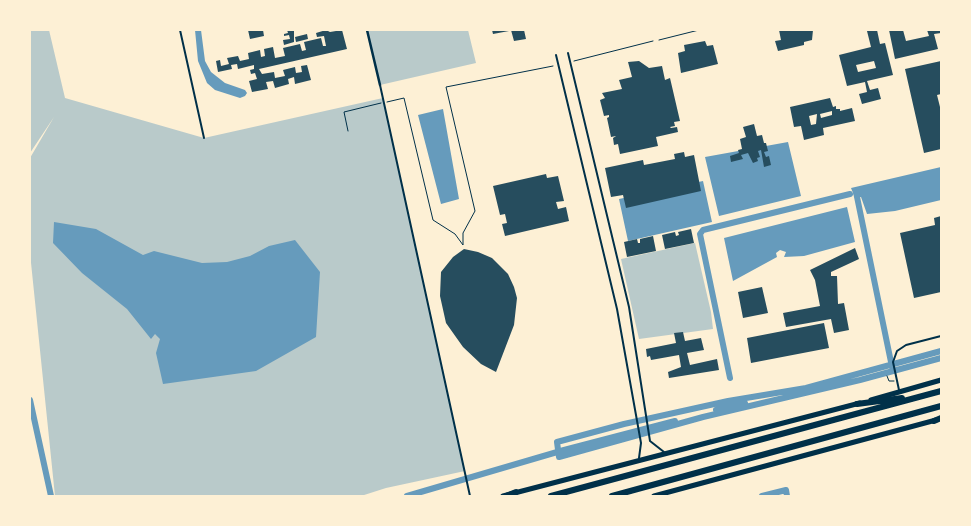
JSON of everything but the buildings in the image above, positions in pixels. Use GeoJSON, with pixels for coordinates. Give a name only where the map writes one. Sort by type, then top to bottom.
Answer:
{"type":"FeatureCollection","features":[{"type":"Feature","properties":{"kind":"highway"},"geometry":{"type":"LineString","coordinates":[[552,496],[941,392]]}},
{"type":"Feature","properties":{"kind":"highway"},"geometry":{"type":"LineString","coordinates":[[856,404],[925,396]]}},
{"type":"Feature","properties":{"kind":"highway"},"geometry":{"type":"LineString","coordinates":[[612,496],[941,406]]}},
{"type":"Feature","properties":{"kind":"highway"},"geometry":{"type":"LineString","coordinates":[[504,496],[516,492]]}},
{"type":"Feature","properties":{"kind":"main road"},"geometry":{"type":"LineString","coordinates":[[516,492],[856,404],[941,380]]}},
{"type":"Feature","properties":{"kind":"main road"},"geometry":{"type":"LineString","coordinates":[[654,496],[939,419]]}},
{"type":"Feature","properties":{"kind":"street"},"geometry":{"type":"LineString","coordinates":[[367,30],[380,85]]}},
{"type":"Feature","properties":{"kind":"lane"},"geometry":{"type":"LineString","coordinates":[[180,30],[204,138]]}},
{"type":"Feature","properties":{"kind":"lane"},"geometry":{"type":"LineString","coordinates":[[568,52],[629,307],[650,441],[666,454]]}},
{"type":"Feature","properties":{"kind":"lane"},"geometry":{"type":"LineString","coordinates":[[556,55],[617,309],[641,443],[639,460]]}},
{"type":"Feature","properties":{"kind":"lane"},"geometry":{"type":"LineString","coordinates":[[380,85],[470,496]]}},
{"type":"Feature","properties":{"kind":"lane"},"geometry":{"type":"LineString","coordinates":[[900,392],[893,362],[901,347],[941,336]]}},
{"type":"Feature","properties":{"kind":"path"},"geometry":{"type":"LineString","coordinates":[[659,40],[699,30]]}},
{"type":"Feature","properties":{"kind":"path"},"geometry":{"type":"LineString","coordinates":[[573,62],[653,41]]}},
{"type":"Feature","properties":{"kind":"path"},"geometry":{"type":"LineString","coordinates":[[348,131],[344,112],[404,98],[433,220],[455,234],[463,245],[462,233],[475,211],[446,87],[553,66]]}},
{"type":"Feature","properties":{"kind":"shaded area"},"geometry":{"type":"Polygon","coordinates":[[[30,30],[49,30],[65,98],[204,138],[383,98],[465,471],[386,488],[361,496],[55,496],[30,253],[30,158],[54,117],[30,153],[30,30]]]}},
{"type":"Feature","properties":{"kind":"shaded area"},"geometry":{"type":"Polygon","coordinates":[[[367,30],[468,30],[476,63],[380,85],[367,30]]]}},
{"type":"Feature","properties":{"kind":"shaded area"},"geometry":{"type":"Polygon","coordinates":[[[695,243],[711,312],[713,329],[639,339],[621,259],[695,243]]]}},
{"type":"Feature","properties":{"kind":"water"},"geometry":{"type":"Polygon","coordinates":[[[195,30],[201,30],[205,61],[211,72],[225,83],[245,90],[247,93],[245,96],[240,98],[215,90],[207,83],[198,61],[195,30]]]}},
{"type":"Feature","properties":{"kind":"water"},"geometry":{"type":"Polygon","coordinates":[[[443,109],[459,199],[441,204],[418,115],[443,109]]]}},
{"type":"Feature","properties":{"kind":"water"},"geometry":{"type":"Polygon","coordinates":[[[788,142],[801,196],[719,216],[705,157],[788,142]]]}},
{"type":"Feature","properties":{"kind":"water"},"geometry":{"type":"Polygon","coordinates":[[[941,167],[941,200],[895,211],[867,214],[861,197],[855,198],[851,188],[941,167]]]}},
{"type":"Feature","properties":{"kind":"water"},"geometry":{"type":"Polygon","coordinates":[[[703,181],[712,222],[628,241],[619,199],[703,181]]]}},
{"type":"Feature","properties":{"kind":"water"},"geometry":{"type":"Polygon","coordinates":[[[847,207],[855,242],[804,256],[784,257],[786,252],[780,250],[776,253],[777,257],[733,281],[724,238],[847,207]]]}},
{"type":"Feature","properties":{"kind":"water"},"geometry":{"type":"Polygon","coordinates":[[[54,222],[96,229],[143,255],[154,251],[202,263],[227,262],[250,256],[269,246],[295,240],[320,272],[316,337],[256,371],[163,384],[156,353],[160,339],[155,334],[151,339],[127,309],[82,273],[53,243],[54,222]]]}},
{"type":"Feature","properties":{"kind":"waterway"},"geometry":{"type":"LineString","coordinates":[[856,192],[892,367]]}},
{"type":"Feature","properties":{"kind":"waterway"},"geometry":{"type":"LineString","coordinates":[[730,378],[700,234],[703,230],[850,194]]}},
{"type":"Feature","properties":{"kind":"waterway"},"geometry":{"type":"LineString","coordinates":[[941,351],[806,388],[728,401],[624,424],[557,442],[559,457],[703,417],[860,380],[941,358]]}},
{"type":"Feature","properties":{"kind":"waterway"},"geometry":{"type":"LineString","coordinates":[[30,400],[51,496]]}},
{"type":"Feature","properties":{"kind":"waterway"},"geometry":{"type":"LineString","coordinates":[[716,410],[745,403]]}},
{"type":"Feature","properties":{"kind":"waterway"},"geometry":{"type":"LineString","coordinates":[[407,496],[564,450],[675,421]]}},
{"type":"Feature","properties":{"kind":"waterway"},"geometry":{"type":"LineString","coordinates":[[762,496],[786,490],[787,496]]}}]}
